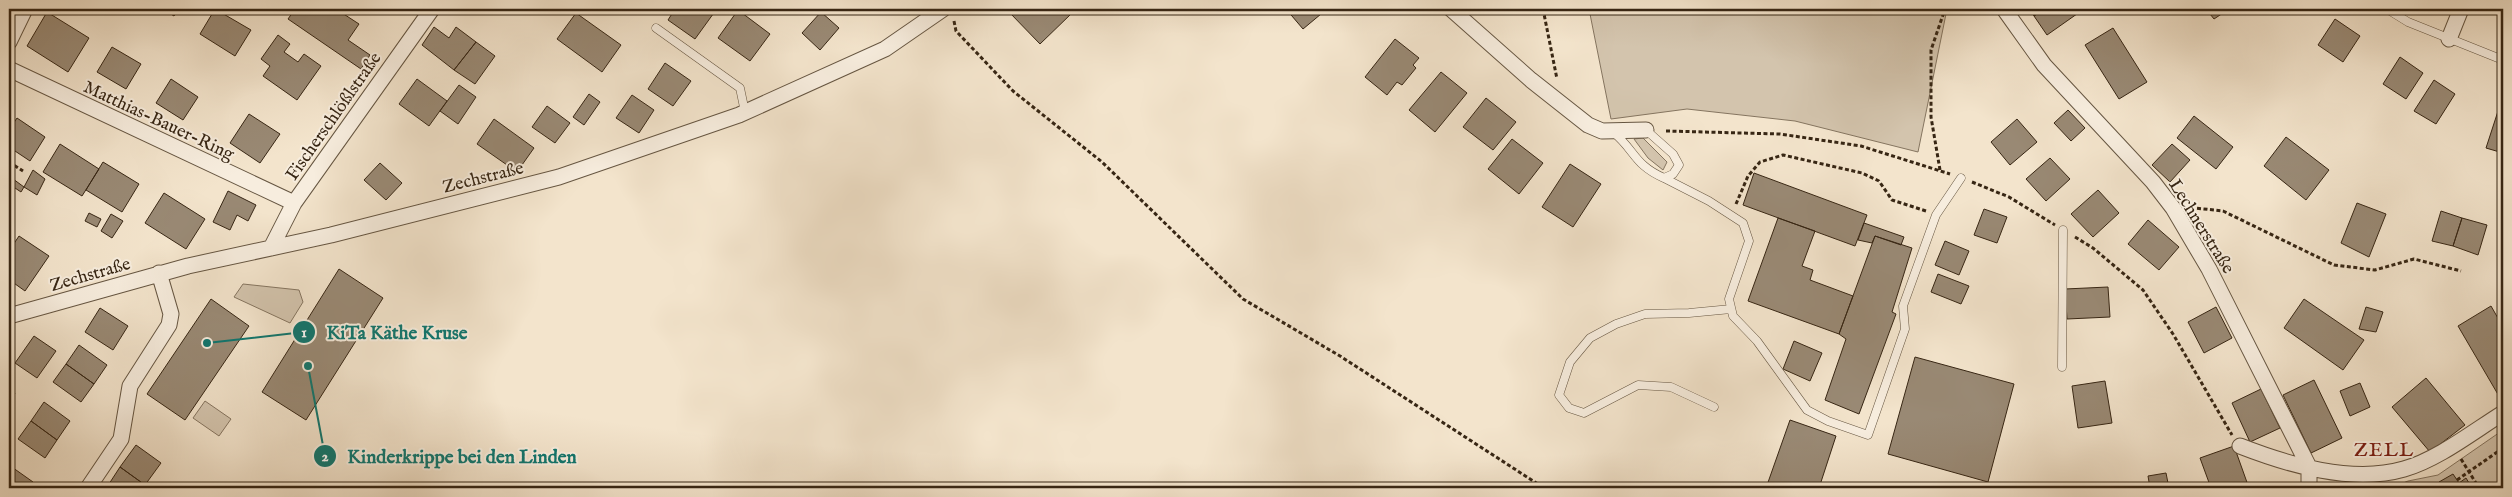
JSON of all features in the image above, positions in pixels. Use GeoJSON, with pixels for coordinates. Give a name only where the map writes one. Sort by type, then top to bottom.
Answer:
{"type":"FeatureCollection","features":[{"type":"Feature","properties":{"kind":"street"},"geometry":{"type":"LineString","coordinates":[[9,42],[25,9]]}},
{"type":"Feature","properties":{"kind":"street","name":"Fischerschlößlstraße"},"geometry":{"type":"LineString","coordinates":[[271,248],[294,203],[432,9]]}},
{"type":"Feature","properties":{"kind":"street"},"geometry":{"type":"LineString","coordinates":[[1451,9],[1588,125],[1602,131],[1646,130]]}},
{"type":"Feature","properties":{"kind":"street","name":"Lechnerstraße"},"geometry":{"type":"LineString","coordinates":[[2004,9],[2044,65],[2153,182],[2178,217],[2209,269],[2309,467]]}},
{"type":"Feature","properties":{"kind":"street"},"geometry":{"type":"LineString","coordinates":[[2449,39],[2461,9]]}},
{"type":"Feature","properties":{"kind":"street","name":"Zechstraße"},"geometry":{"type":"LineString","coordinates":[[9,316],[159,273],[332,235],[559,177],[745,112],[886,49],[948,12]]}},
{"type":"Feature","properties":{"kind":"street","name":"Matthias-Bauer-Ring"},"geometry":{"type":"LineString","coordinates":[[9,69],[294,203]]}},
{"type":"Feature","properties":{"kind":"street"},"geometry":{"type":"LineString","coordinates":[[88,488],[121,439],[130,386],[169,325],[171,314],[159,273]]}},
{"type":"Feature","properties":{"kind":"street"},"geometry":{"type":"LineString","coordinates":[[2240,446],[2268,457],[2309,467],[2371,475],[2411,467],[2452,446],[2503,413]]}},
{"type":"Feature","properties":{"kind":"street"},"geometry":{"type":"LineString","coordinates":[[2309,467],[2309,488]]}},
{"type":"Feature","properties":{"kind":"lane"},"geometry":{"type":"LineString","coordinates":[[2387,9],[2408,22],[2503,60]]}},
{"type":"Feature","properties":{"kind":"lane"},"geometry":{"type":"LineString","coordinates":[[656,28],[740,88],[745,112]]}},
{"type":"Feature","properties":{"kind":"lane"},"geometry":{"type":"LineString","coordinates":[[1611,130],[1625,142],[1636,159],[1648,171],[1664,178],[1743,223],[1749,241],[1729,300],[1733,316],[1756,341],[1807,410],[1828,421],[1868,435],[1905,329],[1903,306],[1936,215],[1961,178]]}},
{"type":"Feature","properties":{"kind":"lane"},"geometry":{"type":"LineString","coordinates":[[1646,130],[1673,154],[1679,165],[1673,174],[1664,178]]}},
{"type":"Feature","properties":{"kind":"lane"},"geometry":{"type":"LineString","coordinates":[[2062,367],[2063,230]]}},
{"type":"Feature","properties":{"kind":"lane"},"geometry":{"type":"LineString","coordinates":[[1714,407],[1670,387],[1638,385],[1584,413],[1570,408],[1559,395],[1570,362],[1590,338],[1616,324],[1646,314],[1689,313],[1731,309]]}},
{"type":"Feature","properties":{"kind":"path"},"geometry":{"type":"LineString","coordinates":[[1543,9],[1561,104]]}},
{"type":"Feature","properties":{"kind":"path"},"geometry":{"type":"LineString","coordinates":[[1940,170],[1931,118],[1931,50],[1945,9]]}},
{"type":"Feature","properties":{"kind":"path"},"geometry":{"type":"LineString","coordinates":[[948,12],[956,31],[1013,90],[1102,162],[1243,299],[1340,356],[1544,488]]}},
{"type":"Feature","properties":{"kind":"path"},"geometry":{"type":"LineString","coordinates":[[1646,130],[1780,134],[1861,146],[1940,170],[2009,197],[2093,248],[2143,290],[2173,334],[2228,430],[2240,446]]}},
{"type":"Feature","properties":{"kind":"path"},"geometry":{"type":"LineString","coordinates":[[1731,216],[1748,176],[1760,162],[1783,155],[1862,173],[1880,181],[1892,200],[1936,215]]}},
{"type":"Feature","properties":{"kind":"path"},"geometry":{"type":"LineString","coordinates":[[9,162],[23,171]]}},
{"type":"Feature","properties":{"kind":"path"},"geometry":{"type":"LineString","coordinates":[[2178,217],[2195,208],[2222,211],[2334,265],[2375,270],[2414,259],[2461,271]]}},
{"type":"Feature","properties":{"kind":"path"},"geometry":{"type":"LineString","coordinates":[[2452,446],[2480,488]]}},
{"type":"Feature","properties":{"kind":"path"},"geometry":{"type":"LineString","coordinates":[[2457,480],[2470,473],[2503,448]]}},
{"type":"Feature","properties":{"kind":"path"},"geometry":{"type":"LineString","coordinates":[[2499,451],[2503,455]]}},
{"type":"Feature","properties":{"kind":"shaded area"},"geometry":{"type":"Polygon","coordinates":[[[1589,9],[1947,9],[1918,152],[1795,121],[1687,109],[1611,119],[1589,9]]]}},
{"type":"Feature","properties":{"kind":"shaded area"},"geometry":{"type":"Polygon","coordinates":[[[1643,138],[1667,162],[1663,170],[1648,158],[1634,139],[1643,138]]]}},
{"type":"Feature","properties":{"kind":"shaded area"},"geometry":{"type":"Polygon","coordinates":[[[243,284],[299,290],[303,302],[290,323],[234,297],[243,284]]]}},
{"type":"Feature","properties":{"kind":"shaded area"},"geometry":{"type":"Polygon","coordinates":[[[205,401],[231,419],[219,436],[193,418],[205,401]]]}},
{"type":"Feature","properties":{"kind":"shaded area"},"geometry":{"type":"Polygon","coordinates":[[[2503,430],[2503,488],[2391,488],[2408,481],[2438,475],[2503,430]]]}},
{"type":"Feature","properties":{"kind":"building"},"geometry":{"type":"Polygon","coordinates":[[[163,9],[179,9],[174,16],[163,9]]]}},
{"type":"Feature","properties":{"kind":"building"},"geometry":{"type":"Polygon","coordinates":[[[215,9],[251,30],[235,56],[200,34],[215,9]]]}},
{"type":"Feature","properties":{"kind":"building"},"geometry":{"type":"Polygon","coordinates":[[[295,9],[336,9],[359,24],[348,40],[370,55],[361,69],[288,19],[295,9]]]}},
{"type":"Feature","properties":{"kind":"building"},"geometry":{"type":"Polygon","coordinates":[[[675,9],[716,10],[695,39],[668,20],[675,9]]]}},
{"type":"Feature","properties":{"kind":"building"},"geometry":{"type":"Polygon","coordinates":[[[869,9],[880,9],[876,14],[869,9]]]}},
{"type":"Feature","properties":{"kind":"building"},"geometry":{"type":"Polygon","coordinates":[[[1015,9],[1066,9],[1071,14],[1040,44],[1010,13],[1015,9]]]}},
{"type":"Feature","properties":{"kind":"building"},"geometry":{"type":"Polygon","coordinates":[[[1286,9],[1327,9],[1303,29],[1286,9]]]}},
{"type":"Feature","properties":{"kind":"building"},"geometry":{"type":"Polygon","coordinates":[[[2029,9],[2044,9],[2034,16],[2029,9]]]}},
{"type":"Feature","properties":{"kind":"building"},"geometry":{"type":"Polygon","coordinates":[[[2044,9],[2084,9],[2047,35],[2034,16],[2044,9]]]}},
{"type":"Feature","properties":{"kind":"building"},"geometry":{"type":"Polygon","coordinates":[[[2206,9],[2229,9],[2214,19],[2206,9]]]}},
{"type":"Feature","properties":{"kind":"building"},"geometry":{"type":"Polygon","coordinates":[[[738,10],[770,34],[750,61],[718,38],[738,10]]]}},
{"type":"Feature","properties":{"kind":"building"},"geometry":{"type":"Polygon","coordinates":[[[47,12],[89,38],[68,72],[27,46],[47,12]]]}},
{"type":"Feature","properties":{"kind":"building"},"geometry":{"type":"Polygon","coordinates":[[[821,12],[839,28],[820,50],[802,33],[821,12]]]}},
{"type":"Feature","properties":{"kind":"building"},"geometry":{"type":"Polygon","coordinates":[[[576,13],[621,45],[602,72],[557,39],[576,13]]]}},
{"type":"Feature","properties":{"kind":"building"},"geometry":{"type":"Polygon","coordinates":[[[2335,19],[2360,36],[2343,62],[2318,45],[2335,19]]]}},
{"type":"Feature","properties":{"kind":"building"},"geometry":{"type":"Polygon","coordinates":[[[434,27],[449,38],[456,27],[476,42],[454,70],[422,45],[434,27]]]}},
{"type":"Feature","properties":{"kind":"building"},"geometry":{"type":"Polygon","coordinates":[[[2113,28],[2147,82],[2119,99],[2085,45],[2113,28]]]}},
{"type":"Feature","properties":{"kind":"building"},"geometry":{"type":"Polygon","coordinates":[[[278,35],[290,44],[284,52],[298,62],[304,54],[321,66],[297,100],[263,76],[270,66],[261,59],[278,35]]]}},
{"type":"Feature","properties":{"kind":"building"},"geometry":{"type":"Polygon","coordinates":[[[1395,39],[1419,58],[1413,65],[1416,68],[1402,85],[1397,82],[1387,95],[1365,77],[1395,39]]]}},
{"type":"Feature","properties":{"kind":"building"},"geometry":{"type":"Polygon","coordinates":[[[476,42],[495,56],[475,84],[454,70],[476,42]]]}},
{"type":"Feature","properties":{"kind":"building"},"geometry":{"type":"Polygon","coordinates":[[[112,47],[141,64],[126,89],[97,72],[112,47]]]}},
{"type":"Feature","properties":{"kind":"building"},"geometry":{"type":"Polygon","coordinates":[[[2400,57],[2423,73],[2406,99],[2383,84],[2400,57]]]}},
{"type":"Feature","properties":{"kind":"building"},"geometry":{"type":"Polygon","coordinates":[[[665,63],[691,81],[673,106],[648,89],[665,63]]]}},
{"type":"Feature","properties":{"kind":"building"},"geometry":{"type":"Polygon","coordinates":[[[1441,72],[1467,93],[1435,132],[1409,110],[1441,72]]]}},
{"type":"Feature","properties":{"kind":"building"},"geometry":{"type":"Polygon","coordinates":[[[171,79],[198,97],[183,120],[156,103],[171,79]]]}},
{"type":"Feature","properties":{"kind":"building"},"geometry":{"type":"Polygon","coordinates":[[[417,79],[447,101],[429,126],[399,104],[417,79]]]}},
{"type":"Feature","properties":{"kind":"building"},"geometry":{"type":"Polygon","coordinates":[[[2434,80],[2455,94],[2436,124],[2414,111],[2434,80]]]}},
{"type":"Feature","properties":{"kind":"building"},"geometry":{"type":"Polygon","coordinates":[[[459,85],[476,97],[458,124],[440,111],[459,85]]]}},
{"type":"Feature","properties":{"kind":"building"},"geometry":{"type":"Polygon","coordinates":[[[589,94],[600,102],[584,125],[573,117],[589,94]]]}},
{"type":"Feature","properties":{"kind":"building"},"geometry":{"type":"Polygon","coordinates":[[[632,95],[654,110],[639,133],[616,118],[632,95]]]}},
{"type":"Feature","properties":{"kind":"building"},"geometry":{"type":"Polygon","coordinates":[[[1486,98],[1516,122],[1493,150],[1463,127],[1486,98]]]}},
{"type":"Feature","properties":{"kind":"building"},"geometry":{"type":"Polygon","coordinates":[[[2500,105],[2503,106],[2503,153],[2486,148],[2500,105]]]}},
{"type":"Feature","properties":{"kind":"building"},"geometry":{"type":"Polygon","coordinates":[[[547,106],[570,123],[555,143],[532,127],[547,106]]]}},
{"type":"Feature","properties":{"kind":"building"},"geometry":{"type":"Polygon","coordinates":[[[2068,110],[2085,128],[2071,141],[2054,123],[2068,110]]]}},
{"type":"Feature","properties":{"kind":"building"},"geometry":{"type":"Polygon","coordinates":[[[249,114],[280,134],[260,163],[230,143],[249,114]]]}},
{"type":"Feature","properties":{"kind":"building"},"geometry":{"type":"Polygon","coordinates":[[[2194,116],[2233,147],[2216,169],[2177,138],[2194,116]]]}},
{"type":"Feature","properties":{"kind":"building"},"geometry":{"type":"Polygon","coordinates":[[[17,118],[45,137],[30,161],[9,147],[9,130],[17,118]]]}},
{"type":"Feature","properties":{"kind":"building"},"geometry":{"type":"Polygon","coordinates":[[[494,119],[534,148],[517,172],[477,144],[494,119]]]}},
{"type":"Feature","properties":{"kind":"building"},"geometry":{"type":"Polygon","coordinates":[[[2017,119],[2037,142],[2010,165],[1991,142],[2017,119]]]}},
{"type":"Feature","properties":{"kind":"building"},"geometry":{"type":"Polygon","coordinates":[[[2286,137],[2329,170],[2306,200],[2264,166],[2286,137]]]}},
{"type":"Feature","properties":{"kind":"building"},"geometry":{"type":"Polygon","coordinates":[[[1512,139],[1543,163],[1519,194],[1488,169],[1512,139]]]}},
{"type":"Feature","properties":{"kind":"building"},"geometry":{"type":"Polygon","coordinates":[[[60,144],[99,169],[82,196],[43,172],[60,144]]]}},
{"type":"Feature","properties":{"kind":"building"},"geometry":{"type":"Polygon","coordinates":[[[2172,144],[2190,160],[2170,182],[2152,165],[2172,144]]]}},
{"type":"Feature","properties":{"kind":"building"},"geometry":{"type":"Polygon","coordinates":[[[2050,158],[2070,179],[2046,201],[2026,179],[2050,158]]]}},
{"type":"Feature","properties":{"kind":"building"},"geometry":{"type":"Polygon","coordinates":[[[103,162],[139,184],[122,212],[86,190],[103,162]]]}},
{"type":"Feature","properties":{"kind":"building"},"geometry":{"type":"Polygon","coordinates":[[[380,163],[402,183],[386,200],[364,180],[380,163]]]}},
{"type":"Feature","properties":{"kind":"building"},"geometry":{"type":"Polygon","coordinates":[[[1570,164],[1601,184],[1573,227],[1542,207],[1570,164]]]}},
{"type":"Feature","properties":{"kind":"building"},"geometry":{"type":"Polygon","coordinates":[[[33,170],[45,179],[37,195],[24,187],[33,170]]]}},
{"type":"Feature","properties":{"kind":"building"},"geometry":{"type":"Polygon","coordinates":[[[1754,173],[1867,215],[1855,246],[1743,205],[1754,173]]]}},
{"type":"Feature","properties":{"kind":"building"},"geometry":{"type":"Polygon","coordinates":[[[9,176],[24,187],[21,192],[9,184],[9,176]]]}},
{"type":"Feature","properties":{"kind":"building"},"geometry":{"type":"Polygon","coordinates":[[[2098,190],[2119,213],[2093,237],[2071,214],[2098,190]]]}},
{"type":"Feature","properties":{"kind":"building"},"geometry":{"type":"Polygon","coordinates":[[[228,191],[256,205],[248,221],[237,215],[230,230],[213,222],[228,191]]]}},
{"type":"Feature","properties":{"kind":"building"},"geometry":{"type":"Polygon","coordinates":[[[164,193],[205,219],[186,249],[145,223],[164,193]]]}},
{"type":"Feature","properties":{"kind":"building"},"geometry":{"type":"Polygon","coordinates":[[[2357,203],[2386,214],[2369,257],[2341,243],[2357,203]]]}},
{"type":"Feature","properties":{"kind":"building"},"geometry":{"type":"Polygon","coordinates":[[[1984,209],[2007,217],[1997,243],[1974,235],[1984,209]]]}},
{"type":"Feature","properties":{"kind":"building"},"geometry":{"type":"Polygon","coordinates":[[[2441,211],[2462,218],[2453,246],[2432,241],[2441,211]]]}},
{"type":"Feature","properties":{"kind":"building"},"geometry":{"type":"Polygon","coordinates":[[[89,213],[101,219],[97,227],[85,221],[89,213]]]}},
{"type":"Feature","properties":{"kind":"building"},"geometry":{"type":"Polygon","coordinates":[[[111,214],[123,221],[112,238],[101,231],[111,214]]]}},
{"type":"Feature","properties":{"kind":"building"},"geometry":{"type":"Polygon","coordinates":[[[1778,218],[1815,231],[1802,266],[1813,270],[1810,280],[1853,296],[1839,334],[1748,301],[1778,218]]]}},
{"type":"Feature","properties":{"kind":"building"},"geometry":{"type":"Polygon","coordinates":[[[2462,218],[2487,225],[2478,255],[2453,246],[2462,218]]]}},
{"type":"Feature","properties":{"kind":"building"},"geometry":{"type":"Polygon","coordinates":[[[2148,220],[2179,247],[2159,270],[2128,244],[2148,220]]]}},
{"type":"Feature","properties":{"kind":"building"},"geometry":{"type":"Polygon","coordinates":[[[1864,223],[1904,237],[1901,245],[1875,236],[1872,243],[1858,240],[1864,223]]]}},
{"type":"Feature","properties":{"kind":"building"},"geometry":{"type":"Polygon","coordinates":[[[19,236],[49,256],[25,291],[11,281],[9,284],[9,251],[19,236]]]}},
{"type":"Feature","properties":{"kind":"building"},"geometry":{"type":"Polygon","coordinates":[[[1875,236],[1912,248],[1892,312],[1896,314],[1859,414],[1825,400],[1846,339],[1839,334],[1875,236]]]}},
{"type":"Feature","properties":{"kind":"building"},"geometry":{"type":"Polygon","coordinates":[[[1945,241],[1969,251],[1959,275],[1935,265],[1945,241]]]}},
{"type":"Feature","properties":{"kind":"building"},"geometry":{"type":"Polygon","coordinates":[[[339,269],[383,298],[306,420],[262,392],[339,269]]]}},
{"type":"Feature","properties":{"kind":"building"},"geometry":{"type":"Polygon","coordinates":[[[1938,274],[1969,286],[1961,304],[1931,292],[1938,274]]]}},
{"type":"Feature","properties":{"kind":"building"},"geometry":{"type":"Polygon","coordinates":[[[2108,287],[2110,317],[2067,319],[2065,289],[2108,287]]]}},
{"type":"Feature","properties":{"kind":"building"},"geometry":{"type":"Polygon","coordinates":[[[211,299],[249,326],[185,420],[147,394],[211,299]]]}},
{"type":"Feature","properties":{"kind":"building"},"geometry":{"type":"Polygon","coordinates":[[[2304,299],[2364,340],[2343,370],[2284,328],[2304,299]]]}},
{"type":"Feature","properties":{"kind":"building"},"geometry":{"type":"Polygon","coordinates":[[[2491,306],[2503,327],[2503,403],[2458,326],[2491,306]]]}},
{"type":"Feature","properties":{"kind":"building"},"geometry":{"type":"Polygon","coordinates":[[[2216,307],[2232,338],[2204,353],[2188,322],[2216,307]]]}},
{"type":"Feature","properties":{"kind":"building"},"geometry":{"type":"Polygon","coordinates":[[[2366,307],[2383,312],[2376,332],[2359,329],[2366,307]]]}},
{"type":"Feature","properties":{"kind":"building"},"geometry":{"type":"Polygon","coordinates":[[[100,308],[128,326],[113,350],[85,332],[100,308]]]}},
{"type":"Feature","properties":{"kind":"building"},"geometry":{"type":"Polygon","coordinates":[[[34,336],[56,351],[37,378],[15,363],[34,336]]]}},
{"type":"Feature","properties":{"kind":"building"},"geometry":{"type":"Polygon","coordinates":[[[1794,341],[1822,353],[1810,381],[1783,369],[1794,341]]]}},
{"type":"Feature","properties":{"kind":"building"},"geometry":{"type":"Polygon","coordinates":[[[79,345],[107,365],[94,384],[66,364],[79,345]]]}},
{"type":"Feature","properties":{"kind":"building"},"geometry":{"type":"Polygon","coordinates":[[[1915,357],[2014,384],[1988,482],[1888,454],[1915,357]]]}},
{"type":"Feature","properties":{"kind":"building"},"geometry":{"type":"Polygon","coordinates":[[[66,364],[94,384],[81,402],[53,382],[66,364]]]}},
{"type":"Feature","properties":{"kind":"building"},"geometry":{"type":"Polygon","coordinates":[[[2426,378],[2465,425],[2430,452],[2392,407],[2426,378]]]}},
{"type":"Feature","properties":{"kind":"building"},"geometry":{"type":"Polygon","coordinates":[[[2314,380],[2342,438],[2311,453],[2283,395],[2314,380]]]}},
{"type":"Feature","properties":{"kind":"building"},"geometry":{"type":"Polygon","coordinates":[[[2105,381],[2112,423],[2078,428],[2072,386],[2105,381]]]}},
{"type":"Feature","properties":{"kind":"building"},"geometry":{"type":"Polygon","coordinates":[[[2360,383],[2370,407],[2350,416],[2340,391],[2360,383]]]}},
{"type":"Feature","properties":{"kind":"building"},"geometry":{"type":"Polygon","coordinates":[[[9,389],[15,393],[9,403],[9,389]]]}},
{"type":"Feature","properties":{"kind":"building"},"geometry":{"type":"Polygon","coordinates":[[[2261,389],[2280,428],[2250,442],[2232,403],[2261,389]]]}},
{"type":"Feature","properties":{"kind":"building"},"geometry":{"type":"Polygon","coordinates":[[[44,402],[70,421],[57,440],[31,421],[44,402]]]}},
{"type":"Feature","properties":{"kind":"building"},"geometry":{"type":"Polygon","coordinates":[[[1790,420],[1836,436],[1819,488],[1766,488],[1790,420]]]}},
{"type":"Feature","properties":{"kind":"building"},"geometry":{"type":"Polygon","coordinates":[[[31,421],[57,440],[45,458],[18,439],[31,421]]]}},
{"type":"Feature","properties":{"kind":"building"},"geometry":{"type":"Polygon","coordinates":[[[136,445],[161,463],[145,485],[120,467],[136,445]]]}},
{"type":"Feature","properties":{"kind":"building"},"geometry":{"type":"Polygon","coordinates":[[[2234,446],[2249,488],[2211,488],[2200,458],[2234,446]]]}},
{"type":"Feature","properties":{"kind":"building"},"geometry":{"type":"Polygon","coordinates":[[[9,465],[33,482],[28,488],[9,488],[9,465]]]}},
{"type":"Feature","properties":{"kind":"building"},"geometry":{"type":"Polygon","coordinates":[[[120,467],[145,485],[143,488],[107,487],[120,467]]]}},
{"type":"Feature","properties":{"kind":"building"},"geometry":{"type":"Polygon","coordinates":[[[2166,473],[2169,488],[2150,488],[2148,476],[2166,473]]]}},
{"type":"Feature","properties":{"kind":"building"},"geometry":{"type":"Polygon","coordinates":[[[2453,474],[2459,483],[2466,478],[2472,488],[2443,488],[2439,482],[2453,474]]]}},
{"type":"Feature","properties":{"kind":"place","name":"KiTa Käthe Kruse"},"geometry":{"type":"Point","coordinates":[207,343]}},
{"type":"Feature","properties":{"kind":"place","name":"Kinderkrippe bei den Linden"},"geometry":{"type":"Point","coordinates":[308,366]}},
{"type":"Feature","properties":{"kind":"district","name":"ZELL"},"geometry":{"type":"Point","coordinates":[2384,449]}}]}
